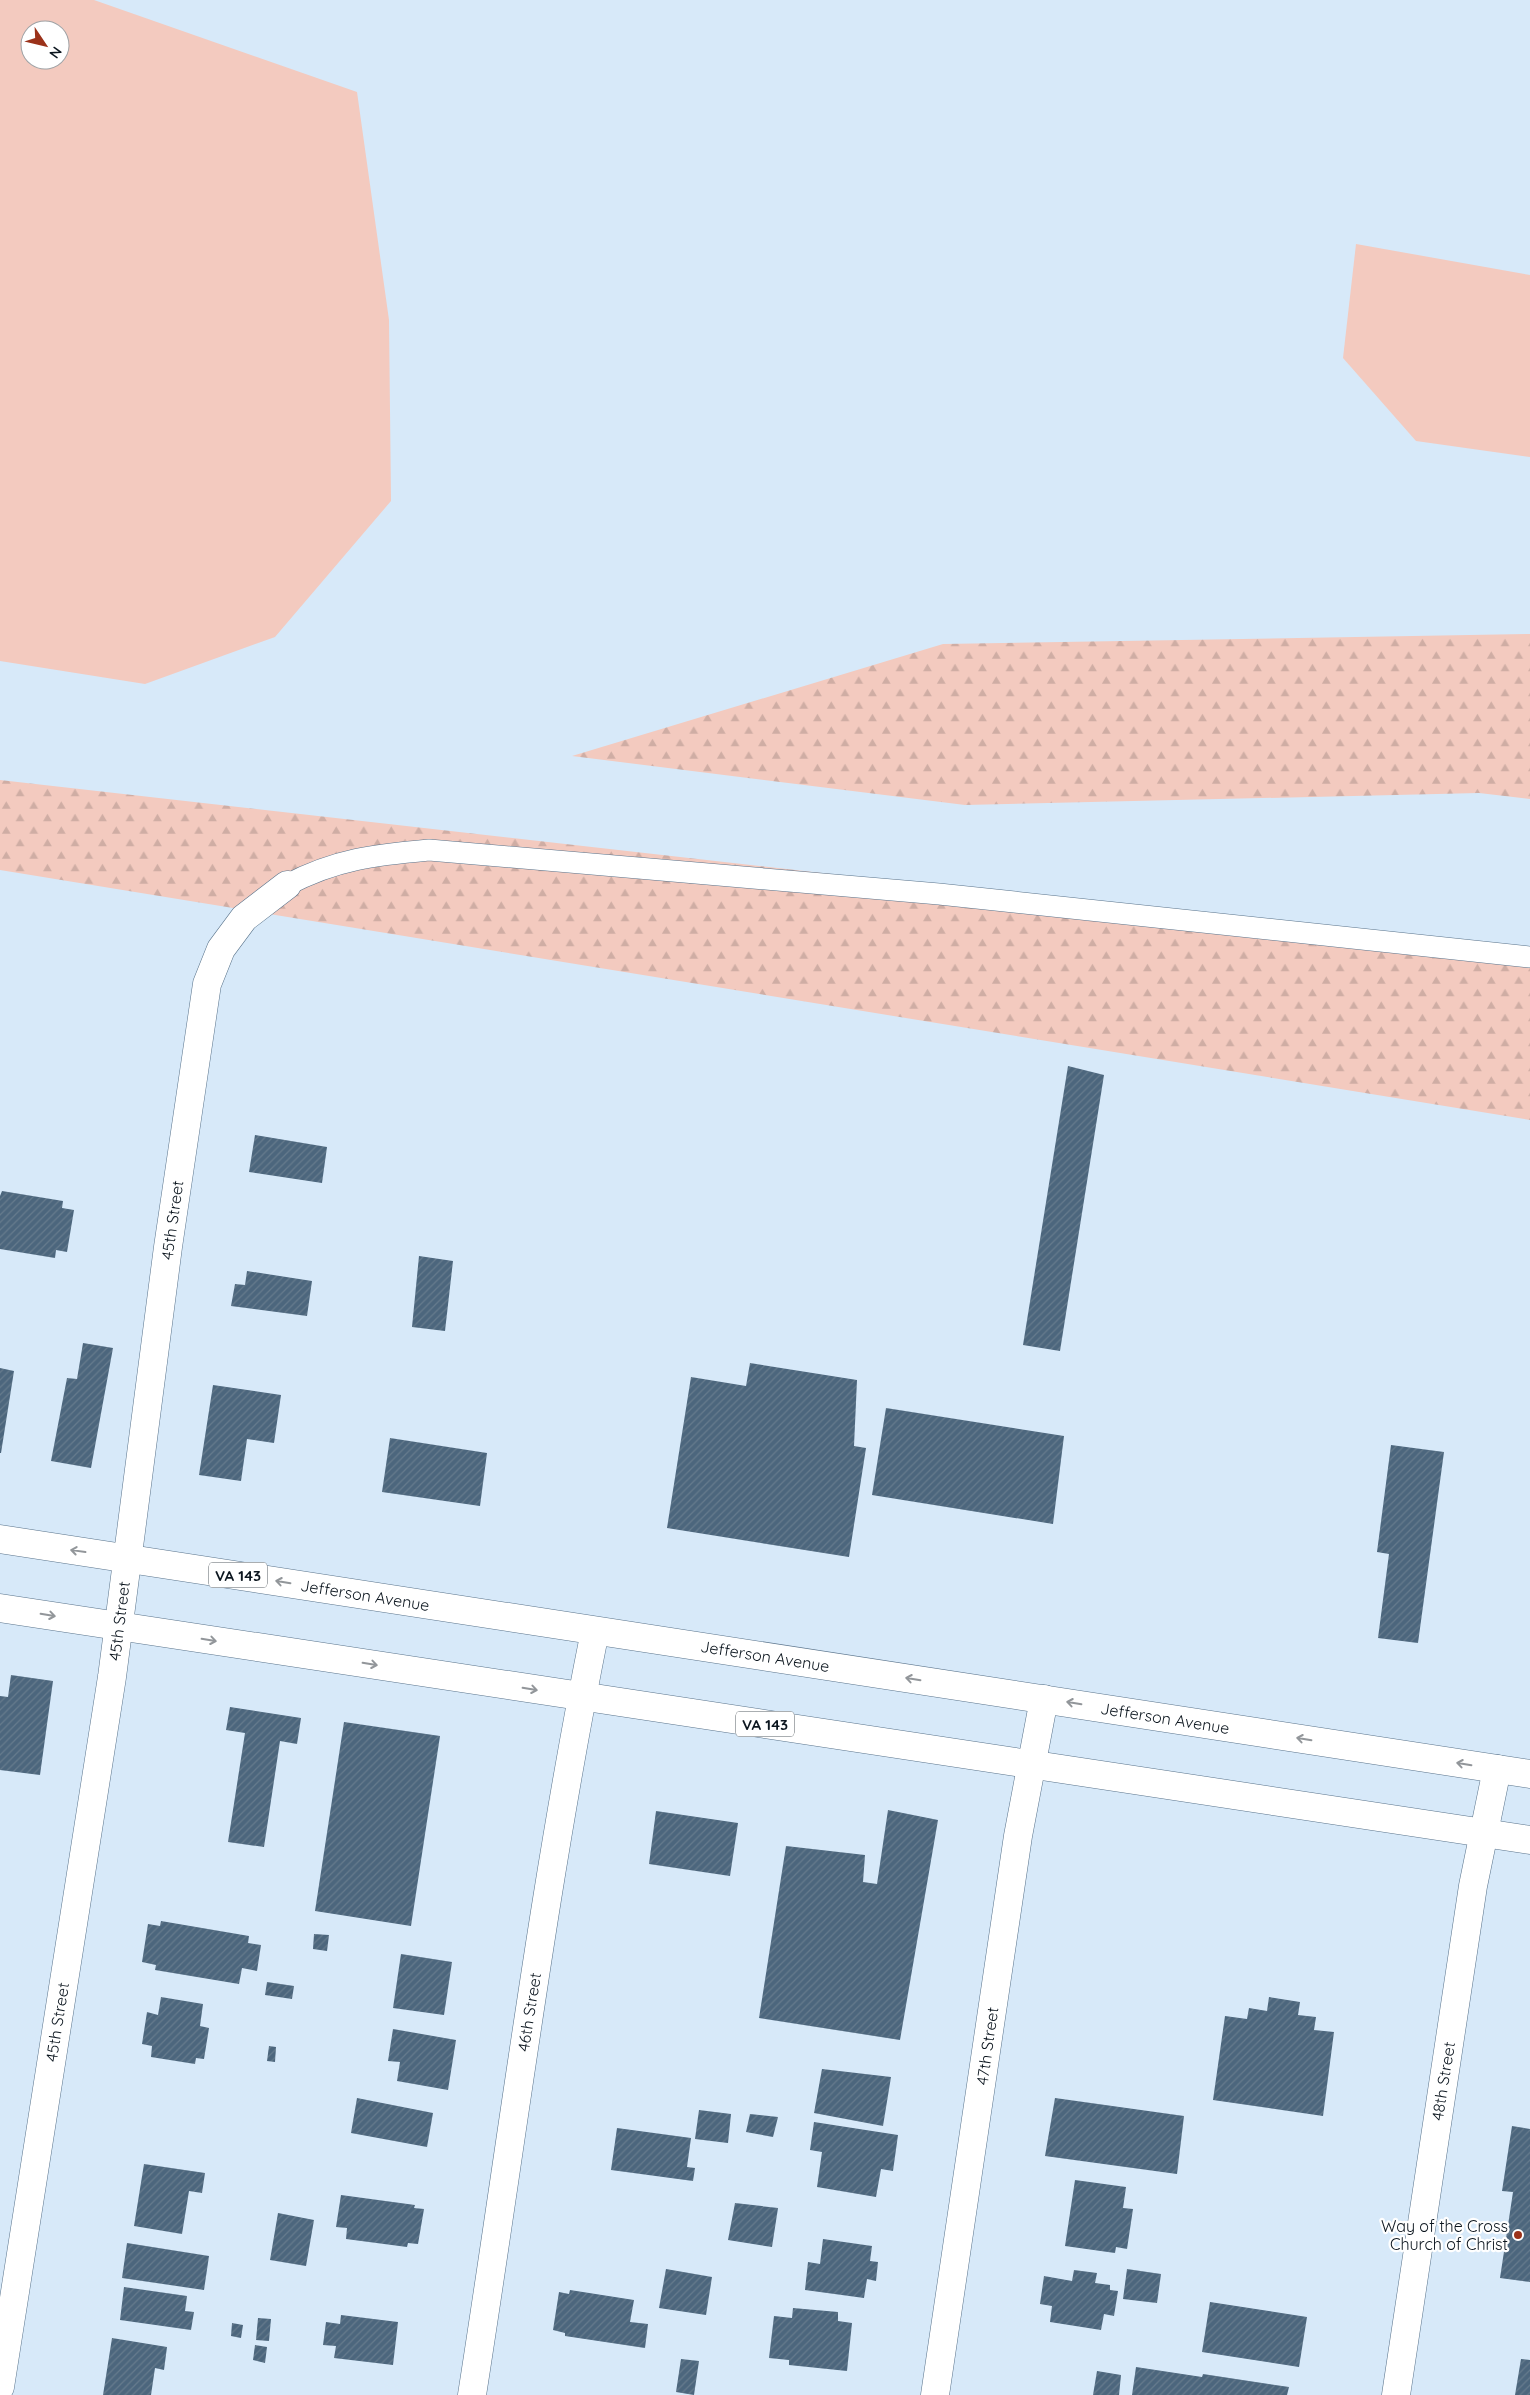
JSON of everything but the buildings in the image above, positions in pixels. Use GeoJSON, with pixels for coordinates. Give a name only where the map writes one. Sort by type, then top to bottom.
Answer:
{"type":"FeatureCollection","features":[{"type":"Feature","properties":{"kind":"street","name":"45th Street"},"geometry":{"type":"LineString","coordinates":[[0,2387],[118,1626],[168,1247],[207,984],[221,949],[244,918],[287,884]]}},
{"type":"Feature","properties":{"kind":"street","name":"Jefferson Avenue"},"geometry":{"type":"LineString","coordinates":[[0,1540],[1530,1774]]}},
{"type":"Feature","properties":{"kind":"street","name":"VA 143"},"geometry":{"type":"LineString","coordinates":[[0,1608],[1530,1840]]}},
{"type":"Feature","properties":{"kind":"street","name":"46th Street"},"geometry":{"type":"LineString","coordinates":[[472,2395],[522,2058],[582,1696],[595,1630]]}},
{"type":"Feature","properties":{"kind":"street","name":"47th Street"},"geometry":{"type":"LineString","coordinates":[[935,2395],[1015,1856],[1044,1699]]}},
{"type":"Feature","properties":{"kind":"street","name":"48th Street"},"geometry":{"type":"LineString","coordinates":[[1396,2395],[1473,1886],[1497,1769]]}},
{"type":"Feature","properties":{"kind":"lane"},"geometry":{"type":"LineString","coordinates":[[287,884],[315,870],[371,855],[429,850],[939,894],[1530,958]]}},
{"type":"Feature","properties":{"kind":"green space"},"geometry":{"type":"Polygon","coordinates":[[[0,0],[94,0],[357,92],[389,320],[391,501],[275,637],[145,684],[0,661],[0,0]]]}},
{"type":"Feature","properties":{"kind":"green space"},"geometry":{"type":"Polygon","coordinates":[[[1356,244],[1530,275],[1530,457],[1416,441],[1343,358],[1356,244]]]}},
{"type":"Feature","properties":{"kind":"green space"},"geometry":{"type":"Polygon","coordinates":[[[1530,634],[1530,799],[1479,793],[965,805],[572,756],[943,644],[1530,634]]]}},
{"type":"Feature","properties":{"kind":"green space"},"geometry":{"type":"Polygon","coordinates":[[[0,780],[1530,953],[1530,1120],[0,870],[0,780]]]}},
{"type":"Feature","properties":{"kind":"place","name":"Way of the Cross Church of Christ"},"geometry":{"type":"Point","coordinates":[1518,2235]}}]}
